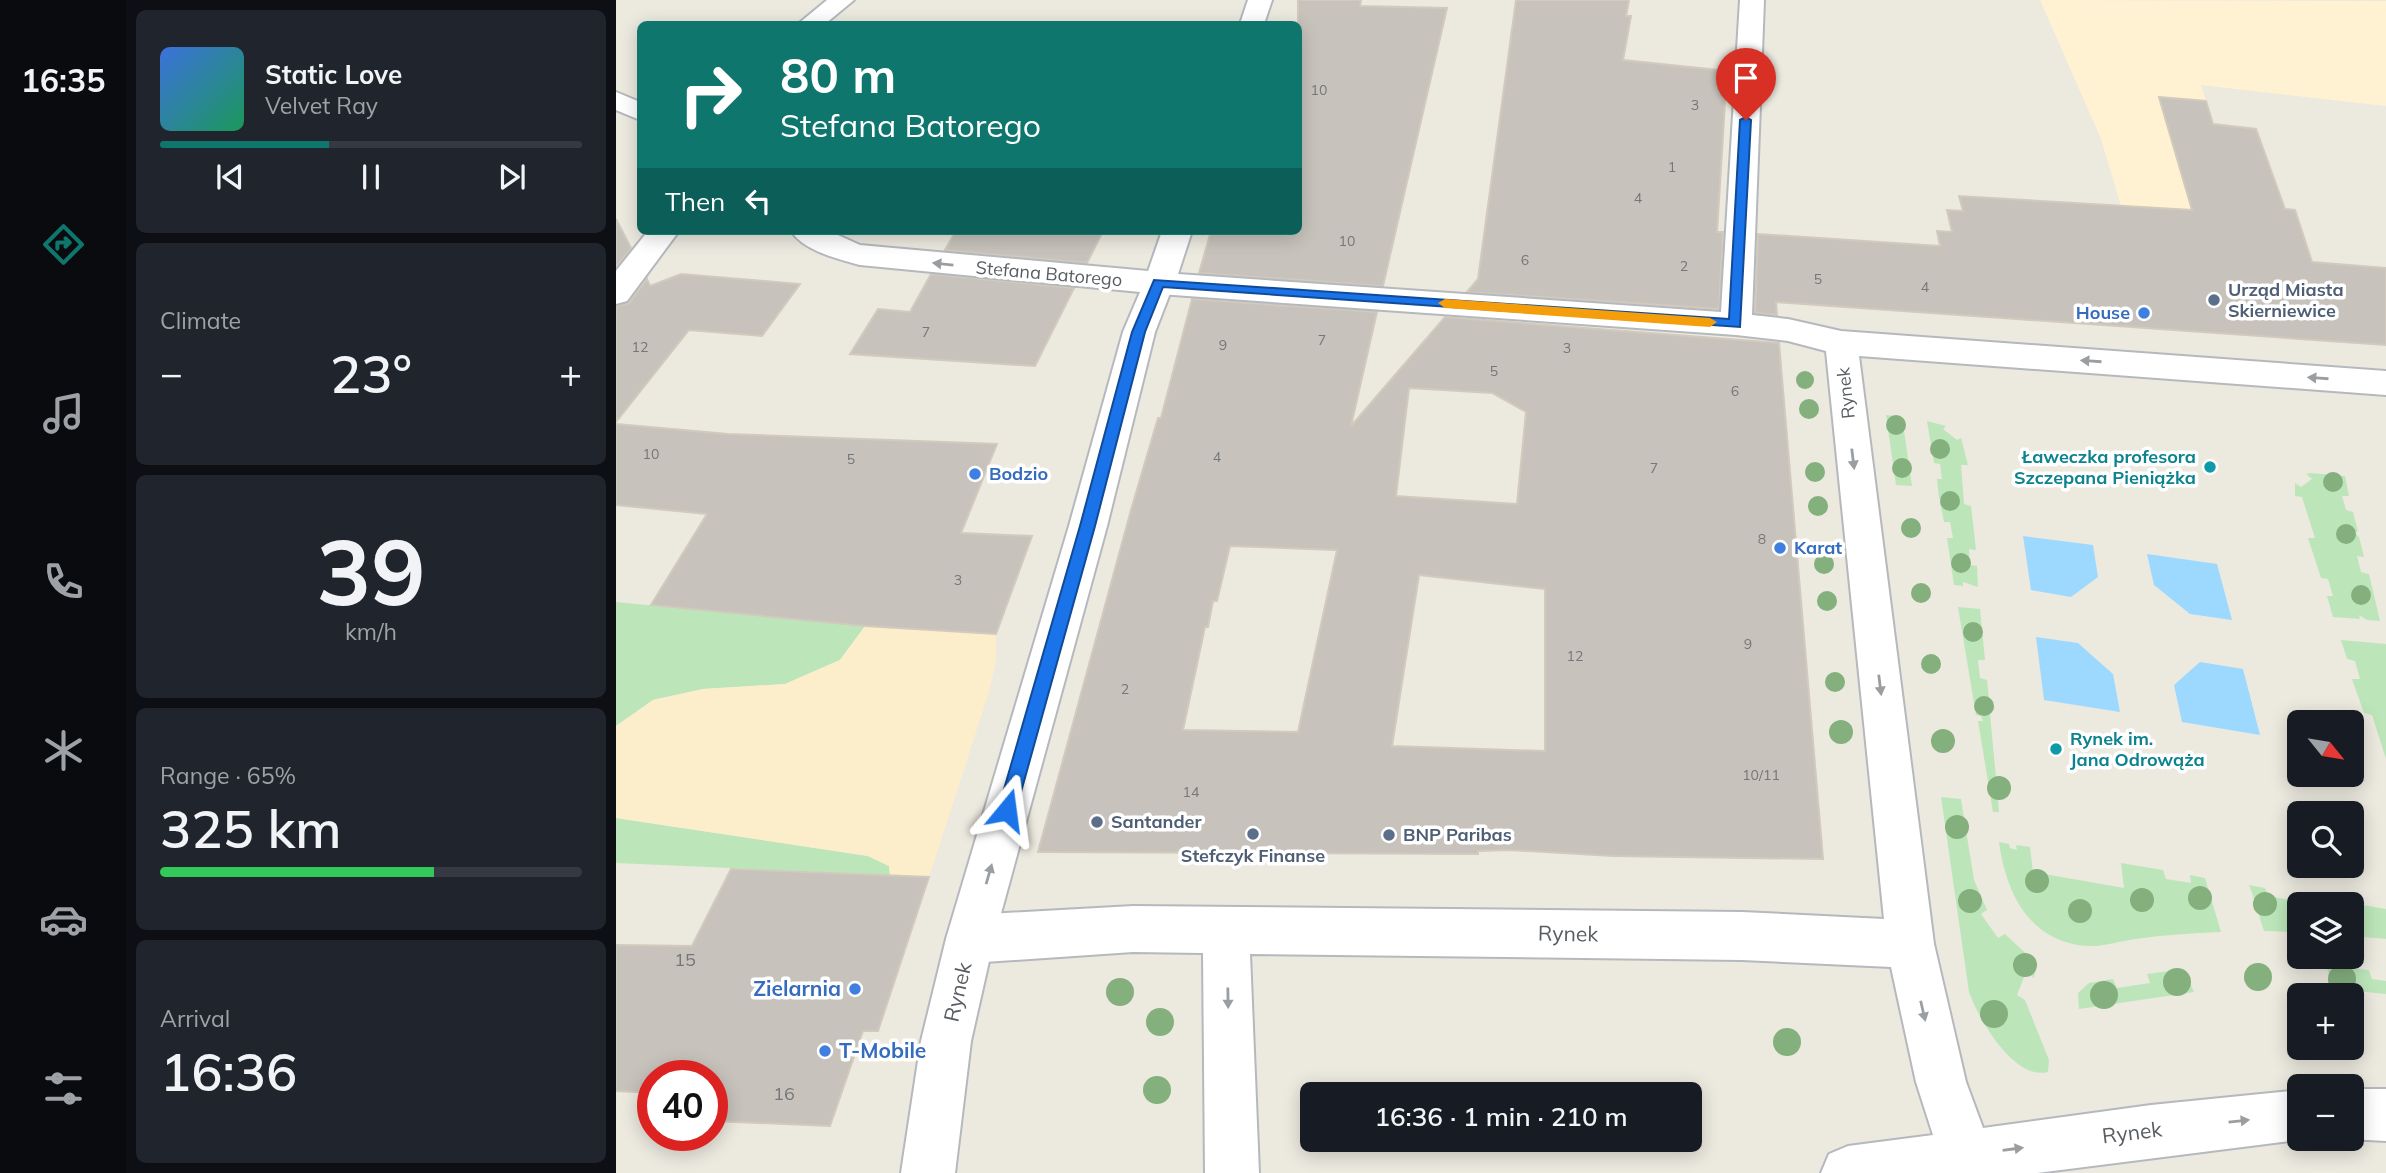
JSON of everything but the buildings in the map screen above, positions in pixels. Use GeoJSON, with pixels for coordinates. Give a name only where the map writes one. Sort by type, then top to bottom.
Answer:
{"type":"FeatureCollection","features":[{"type":"Feature","properties":{"kind":"street"},"geometry":{"type":"LineString","coordinates":[[814,21],[842,0]]}},
{"type":"Feature","properties":{"kind":"street"},"geometry":{"type":"LineString","coordinates":[[1253,21],[1260,0]]}},
{"type":"Feature","properties":{"kind":"street"},"geometry":{"type":"LineString","coordinates":[[1736,324],[1752,0]]}},
{"type":"Feature","properties":{"kind":"street"},"geometry":{"type":"LineString","coordinates":[[616,100],[637,110]]}},
{"type":"Feature","properties":{"kind":"street"},"geometry":{"type":"LineString","coordinates":[[616,293],[656,242],[678,235]]}},
{"type":"Feature","properties":{"kind":"street","name":"Stefana Batorego"},"geometry":{"type":"LineString","coordinates":[[813,235],[832,246],[860,255],[1159,283],[1736,324],[1788,330],[1841,343]]}},
{"type":"Feature","properties":{"kind":"street"},"geometry":{"type":"LineString","coordinates":[[970,939],[1088,526],[1139,332],[1176,235]]}},
{"type":"Feature","properties":{"kind":"street","name":"Rynek"},"geometry":{"type":"LineString","coordinates":[[1966,1156],[1941,1082],[1910,944],[1841,343],[2386,383]]}},
{"type":"Feature","properties":{"kind":"street","name":"Rynek"},"geometry":{"type":"LineString","coordinates":[[928,1173],[946,1041],[970,939],[1133,929],[1742,936],[1910,944]]}},
{"type":"Feature","properties":{"kind":"street"},"geometry":{"type":"LineString","coordinates":[[1226,930],[1232,1173]]}},
{"type":"Feature","properties":{"kind":"street"},"geometry":{"type":"LineString","coordinates":[[2364,1115],[2386,1115]]}},
{"type":"Feature","properties":{"kind":"street","name":"Rynek"},"geometry":{"type":"LineString","coordinates":[[1848,1173],[2151,1131],[2287,1117]]}},
{"type":"Feature","properties":{"kind":"shaded area"},"geometry":{"type":"Polygon","coordinates":[[[2040,0],[2386,1],[2386,106],[2201,85],[2260,271],[2121,206],[2101,139],[2040,0]]]}},
{"type":"Feature","properties":{"kind":"green space"},"geometry":{"type":"Polygon","coordinates":[[[1886,415],[1902,417],[1912,486],[1896,485],[1886,415]]]}},
{"type":"Feature","properties":{"kind":"green space"},"geometry":{"type":"Polygon","coordinates":[[[1927,421],[1946,426],[1943,429],[1957,440],[1961,438],[1968,465],[1961,465],[1964,504],[1971,506],[1976,550],[1969,549],[1970,565],[1977,566],[1978,587],[1963,582],[1963,586],[1954,585],[1947,538],[1953,538],[1950,522],[1944,522],[1940,502],[1944,502],[1939,498],[1937,479],[1942,479],[1940,464],[1934,463],[1927,421]]]}},
{"type":"Feature","properties":{"kind":"green space"},"geometry":{"type":"Polygon","coordinates":[[[2306,474],[2345,476],[2349,496],[2342,496],[2346,510],[2353,512],[2358,532],[2354,532],[2359,537],[2364,557],[2357,556],[2361,572],[2369,574],[2380,621],[2367,620],[2359,615],[2360,619],[2333,617],[2327,596],[2333,596],[2328,579],[2321,578],[2308,538],[2315,538],[2302,497],[2295,496],[2295,483],[2301,487],[2312,479],[2306,474]]]}},
{"type":"Feature","properties":{"kind":"green space"},"geometry":{"type":"Polygon","coordinates":[[[616,602],[865,626],[840,660],[785,684],[703,689],[653,700],[616,726],[616,602]]]}},
{"type":"Feature","properties":{"kind":"green space"},"geometry":{"type":"Polygon","coordinates":[[[1958,607],[1980,609],[1985,660],[1978,660],[1980,678],[1987,680],[1989,699],[1995,708],[1990,715],[1996,777],[2006,783],[2010,790],[2008,797],[1998,799],[1999,812],[1993,812],[1978,721],[1983,721],[1981,716],[1976,715],[1958,607]]]}},
{"type":"Feature","properties":{"kind":"green space"},"geometry":{"type":"Polygon","coordinates":[[[2341,640],[2386,644],[2386,759],[2372,715],[2364,713],[2352,679],[2360,679],[2355,661],[2347,659],[2341,640]]]}},
{"type":"Feature","properties":{"kind":"green space"},"geometry":{"type":"Polygon","coordinates":[[[1941,797],[1961,799],[1974,880],[1987,910],[1981,914],[1998,938],[2005,934],[2036,963],[2034,978],[2026,972],[2017,995],[2025,1000],[2049,1060],[2048,1072],[2035,1072],[2010,1057],[1980,1017],[1969,992],[1941,797]]]}},
{"type":"Feature","properties":{"kind":"green space"},"geometry":{"type":"Polygon","coordinates":[[[616,818],[868,856],[889,866],[890,875],[616,863],[616,818]]]}},
{"type":"Feature","properties":{"kind":"green space"},"geometry":{"type":"Polygon","coordinates":[[[1999,842],[2009,844],[2010,848],[2017,850],[2016,845],[2030,847],[2033,872],[2124,888],[2121,863],[2163,870],[2166,879],[2191,883],[2190,875],[2205,878],[2221,932],[2157,936],[2094,946],[2068,942],[2050,935],[2024,912],[2015,896],[2002,861],[1999,842]]]}},
{"type":"Feature","properties":{"kind":"green space"},"geometry":{"type":"Polygon","coordinates":[[[2249,885],[2265,888],[2268,896],[2287,900],[2287,932],[2264,931],[2258,912],[2263,912],[2261,905],[2256,904],[2249,885]]]}},
{"type":"Feature","properties":{"kind":"green space"},"geometry":{"type":"Polygon","coordinates":[[[2364,905],[2386,909],[2386,939],[2364,937],[2364,905]]]}},
{"type":"Feature","properties":{"kind":"green space"},"geometry":{"type":"Polygon","coordinates":[[[2184,969],[2194,992],[2079,1009],[2078,993],[2089,983],[2113,979],[2117,988],[2150,983],[2147,974],[2184,969]]]}},
{"type":"Feature","properties":{"kind":"green space"},"geometry":{"type":"Polygon","coordinates":[[[2327,969],[2369,970],[2372,979],[2386,981],[2386,994],[2364,992],[2364,983],[2333,983],[2327,969]]]}},
{"type":"Feature","properties":{"kind":"sand"},"geometry":{"type":"Polygon","coordinates":[[[865,626],[996,634],[996,661],[989,692],[929,877],[890,875],[889,866],[868,856],[616,818],[616,726],[653,700],[703,689],[785,684],[840,660],[865,626]]]}},
{"type":"Feature","properties":{"kind":"water"},"geometry":{"type":"Polygon","coordinates":[[[2023,536],[2093,545],[2098,577],[2071,597],[2031,590],[2023,536]]]}},
{"type":"Feature","properties":{"kind":"water"},"geometry":{"type":"Polygon","coordinates":[[[2147,554],[2217,564],[2232,620],[2190,614],[2154,585],[2147,554]]]}},
{"type":"Feature","properties":{"kind":"water"},"geometry":{"type":"Polygon","coordinates":[[[2036,637],[2078,643],[2113,674],[2120,712],[2044,700],[2036,637]]]}},
{"type":"Feature","properties":{"kind":"water"},"geometry":{"type":"Polygon","coordinates":[[[2200,662],[2243,669],[2260,735],[2182,722],[2174,685],[2200,662]]]}},
{"type":"Feature","properties":{"kind":"slow traffic"},"geometry":{"type":"LineString","coordinates":[[1445,303],[1710,322]]}},
{"type":"Feature","properties":{"kind":"place","name":"Urząd Miasta Skierniewice"},"geometry":{"type":"Point","coordinates":[2214,300]}},
{"type":"Feature","properties":{"kind":"place","name":"House"},"geometry":{"type":"Point","coordinates":[2144,313]}},
{"type":"Feature","properties":{"kind":"place","name":"Ławeczka profesora Szczepana Pieniążka"},"geometry":{"type":"Point","coordinates":[2210,467]}},
{"type":"Feature","properties":{"kind":"place","name":"Bodzio"},"geometry":{"type":"Point","coordinates":[975,474]}},
{"type":"Feature","properties":{"kind":"place","name":"Karat"},"geometry":{"type":"Point","coordinates":[1780,548]}},
{"type":"Feature","properties":{"kind":"place","name":"Rynek im. Jana Odrowąża"},"geometry":{"type":"Point","coordinates":[2056,749]}},
{"type":"Feature","properties":{"kind":"place","name":"Santander"},"geometry":{"type":"Point","coordinates":[1097,822]}},
{"type":"Feature","properties":{"kind":"place","name":"Stefczyk Finanse"},"geometry":{"type":"Point","coordinates":[1253,834]}},
{"type":"Feature","properties":{"kind":"place","name":"BNP Paribas"},"geometry":{"type":"Point","coordinates":[1389,835]}},
{"type":"Feature","properties":{"kind":"place","name":"Zielarnia"},"geometry":{"type":"Point","coordinates":[855,989]}},
{"type":"Feature","properties":{"kind":"place","name":"T-Mobile"},"geometry":{"type":"Point","coordinates":[825,1051]}},
{"type":"Feature","properties":{"kind":"route"},"geometry":{"type":"LineString","coordinates":[[1007,810],[1088,526],[1139,332],[1159,283],[1736,324],[1746,120]]}}]}
